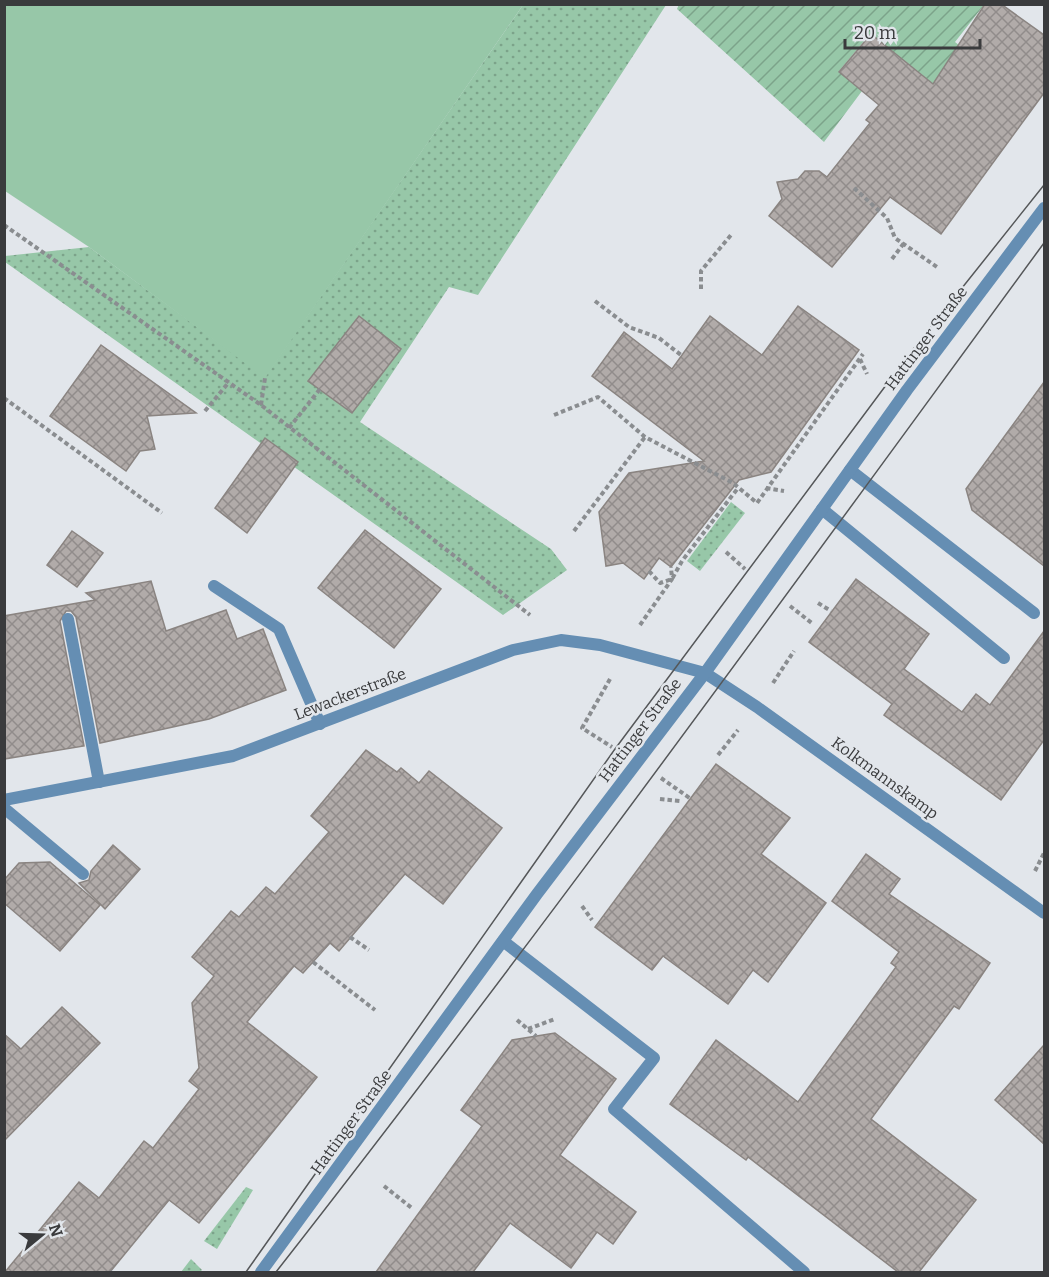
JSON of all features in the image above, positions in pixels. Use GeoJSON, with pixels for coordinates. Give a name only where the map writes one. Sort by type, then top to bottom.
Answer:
{"type":"FeatureCollection","features":[{"type":"Feature","properties":{"kind":"street","name":"Hattinger Straße"},"geometry":{"type":"LineString","coordinates":[[261,1272],[503,941],[705,673],[907,390],[1044,208]]}},
{"type":"Feature","properties":{"kind":"street"},"geometry":{"type":"LineString","coordinates":[[850,470],[1034,613]]}},
{"type":"Feature","properties":{"kind":"street"},"geometry":{"type":"LineString","coordinates":[[822,508],[1004,658]]}},
{"type":"Feature","properties":{"kind":"street"},"geometry":{"type":"LineString","coordinates":[[214,585],[279,629],[320,724]]}},
{"type":"Feature","properties":{"kind":"street"},"geometry":{"type":"LineString","coordinates":[[68,619],[99,782]]}},
{"type":"Feature","properties":{"kind":"street","name":"Lewackerstraße"},"geometry":{"type":"LineString","coordinates":[[4,800],[233,756],[513,650],[561,640],[600,645],[705,673]]}},
{"type":"Feature","properties":{"kind":"street","name":"Kolkmannskamp"},"geometry":{"type":"LineString","coordinates":[[705,673],[757,706],[1044,913]]}},
{"type":"Feature","properties":{"kind":"street"},"geometry":{"type":"LineString","coordinates":[[4,808],[83,874]]}},
{"type":"Feature","properties":{"kind":"street"},"geometry":{"type":"LineString","coordinates":[[503,941],[654,1058],[614,1109],[804,1272]]}},
{"type":"Feature","properties":{"kind":"path"},"geometry":{"type":"LineString","coordinates":[[854,188],[887,218],[896,238],[937,267]]}},
{"type":"Feature","properties":{"kind":"path"},"geometry":{"type":"LineString","coordinates":[[4,225],[261,405],[561,640]]}},
{"type":"Feature","properties":{"kind":"path"},"geometry":{"type":"LineString","coordinates":[[701,289],[701,271],[731,235]]}},
{"type":"Feature","properties":{"kind":"path"},"geometry":{"type":"LineString","coordinates":[[892,259],[904,243]]}},
{"type":"Feature","properties":{"kind":"path"},"geometry":{"type":"LineString","coordinates":[[595,301],[629,327],[659,338],[681,355]]}},
{"type":"Feature","properties":{"kind":"path"},"geometry":{"type":"LineString","coordinates":[[554,415],[598,398],[645,437],[738,488],[758,503],[766,488],[862,357],[867,374]]}},
{"type":"Feature","properties":{"kind":"path"},"geometry":{"type":"LineString","coordinates":[[261,405],[266,378]]}},
{"type":"Feature","properties":{"kind":"path"},"geometry":{"type":"LineString","coordinates":[[205,411],[229,382]]}},
{"type":"Feature","properties":{"kind":"path"},"geometry":{"type":"LineString","coordinates":[[289,428],[320,389]]}},
{"type":"Feature","properties":{"kind":"path"},"geometry":{"type":"LineString","coordinates":[[4,398],[162,513]]}},
{"type":"Feature","properties":{"kind":"path"},"geometry":{"type":"LineString","coordinates":[[574,531],[645,437]]}},
{"type":"Feature","properties":{"kind":"path"},"geometry":{"type":"LineString","coordinates":[[792,443],[796,446]]}},
{"type":"Feature","properties":{"kind":"path"},"geometry":{"type":"LineString","coordinates":[[652,605],[672,579],[688,552],[738,488]]}},
{"type":"Feature","properties":{"kind":"path"},"geometry":{"type":"LineString","coordinates":[[766,488],[784,491]]}},
{"type":"Feature","properties":{"kind":"path"},"geometry":{"type":"LineString","coordinates":[[726,552],[741,565]]}},
{"type":"Feature","properties":{"kind":"path"},"geometry":{"type":"LineString","coordinates":[[670,567],[672,579]]}},
{"type":"Feature","properties":{"kind":"path"},"geometry":{"type":"LineString","coordinates":[[649,572],[660,583],[672,579]]}},
{"type":"Feature","properties":{"kind":"path"},"geometry":{"type":"LineString","coordinates":[[818,603],[831,611]]}},
{"type":"Feature","properties":{"kind":"path"},"geometry":{"type":"LineString","coordinates":[[790,606],[813,624]]}},
{"type":"Feature","properties":{"kind":"path"},"geometry":{"type":"LineString","coordinates":[[602,741],[582,728],[612,675]]}},
{"type":"Feature","properties":{"kind":"path"},"geometry":{"type":"LineString","coordinates":[[718,755],[727,745]]}},
{"type":"Feature","properties":{"kind":"path"},"geometry":{"type":"LineString","coordinates":[[664,780],[691,799]]}},
{"type":"Feature","properties":{"kind":"path"},"geometry":{"type":"LineString","coordinates":[[660,799],[680,801]]}},
{"type":"Feature","properties":{"kind":"path"},"geometry":{"type":"LineString","coordinates":[[582,906],[592,920]]}},
{"type":"Feature","properties":{"kind":"path"},"geometry":{"type":"LineString","coordinates":[[350,937],[369,950]]}},
{"type":"Feature","properties":{"kind":"path"},"geometry":{"type":"LineString","coordinates":[[313,962],[375,1010]]}},
{"type":"Feature","properties":{"kind":"path"},"geometry":{"type":"LineString","coordinates":[[517,1020],[536,1036]]}},
{"type":"Feature","properties":{"kind":"path"},"geometry":{"type":"LineString","coordinates":[[384,1186],[413,1209]]}},
{"type":"Feature","properties":{"kind":"green space"},"geometry":{"type":"Polygon","coordinates":[[[679,4],[984,5],[955,42],[979,61],[950,98],[870,34],[839,71],[862,91],[824,142],[677,9],[679,4]]]}},
{"type":"Feature","properties":{"kind":"green space"},"geometry":{"type":"Polygon","coordinates":[[[4,5],[523,5],[265,378],[89,247],[5,191],[4,5]]]}},
{"type":"Feature","properties":{"kind":"green space"},"geometry":{"type":"Polygon","coordinates":[[[523,5],[666,5],[478,295],[449,287],[360,422],[551,549],[567,570],[503,615],[5,262],[5,256],[89,247],[265,377],[523,5]]]}},
{"type":"Feature","properties":{"kind":"green space"},"geometry":{"type":"Polygon","coordinates":[[[731,502],[745,513],[700,571],[687,561],[731,502]]]}},
{"type":"Feature","properties":{"kind":"green space"},"geometry":{"type":"Polygon","coordinates":[[[246,1187],[253,1190],[217,1249],[204,1241],[246,1187]]]}},
{"type":"Feature","properties":{"kind":"green space"},"geometry":{"type":"Polygon","coordinates":[[[191,1259],[202,1270],[200,1272],[181,1272],[191,1259]]]}},
{"type":"Feature","properties":{"kind":"building"},"geometry":{"type":"Polygon","coordinates":[[[985,4],[1001,4],[1044,35],[1044,93],[941,234],[890,197],[832,267],[769,216],[782,199],[777,182],[798,179],[805,171],[819,171],[827,177],[870,123],[866,120],[879,105],[839,72],[871,34],[933,84],[985,4]]]}},
{"type":"Feature","properties":{"kind":"building"},"geometry":{"type":"Polygon","coordinates":[[[798,306],[859,350],[771,472],[739,480],[671,567],[659,558],[644,579],[623,563],[606,566],[599,512],[629,473],[704,461],[592,376],[624,332],[672,369],[710,316],[762,355],[798,306]]]}},
{"type":"Feature","properties":{"kind":"building"},"geometry":{"type":"Polygon","coordinates":[[[359,316],[401,349],[352,413],[308,381],[359,316]]]}},
{"type":"Feature","properties":{"kind":"building"},"geometry":{"type":"Polygon","coordinates":[[[101,345],[196,413],[147,416],[155,449],[140,451],[126,471],[50,416],[101,345]]]}},
{"type":"Feature","properties":{"kind":"building"},"geometry":{"type":"Polygon","coordinates":[[[1044,382],[1044,566],[972,510],[966,489],[1044,382]]]}},
{"type":"Feature","properties":{"kind":"building"},"geometry":{"type":"Polygon","coordinates":[[[265,438],[298,462],[247,533],[215,508],[265,438]]]}},
{"type":"Feature","properties":{"kind":"building"},"geometry":{"type":"Polygon","coordinates":[[[365,530],[441,589],[394,648],[318,588],[365,530]]]}},
{"type":"Feature","properties":{"kind":"building"},"geometry":{"type":"Polygon","coordinates":[[[72,531],[103,553],[77,587],[47,565],[72,531]]]}},
{"type":"Feature","properties":{"kind":"building"},"geometry":{"type":"Polygon","coordinates":[[[856,579],[929,634],[904,669],[962,712],[976,694],[990,705],[1044,631],[1044,740],[1001,800],[884,715],[892,704],[809,642],[856,579]]]}},
{"type":"Feature","properties":{"kind":"building"},"geometry":{"type":"Polygon","coordinates":[[[151,581],[166,631],[226,610],[237,639],[263,629],[286,690],[209,719],[100,743],[76,617],[71,611],[66,611],[60,621],[84,746],[4,759],[4,616],[95,600],[86,593],[151,581]]]}},
{"type":"Feature","properties":{"kind":"building"},"geometry":{"type":"Polygon","coordinates":[[[366,750],[397,772],[401,768],[419,783],[429,771],[502,828],[443,904],[405,874],[339,951],[330,943],[303,973],[294,966],[247,1022],[317,1077],[199,1223],[169,1200],[110,1272],[5,1272],[79,1182],[99,1198],[144,1141],[153,1148],[199,1089],[189,1081],[199,1068],[192,1003],[214,976],[192,957],[231,911],[239,917],[266,887],[275,894],[329,832],[311,816],[366,750]]]}},
{"type":"Feature","properties":{"kind":"building"},"geometry":{"type":"Polygon","coordinates":[[[716,764],[790,818],[761,854],[826,903],[768,982],[753,970],[728,1004],[663,956],[652,970],[595,927],[716,764]]]}},
{"type":"Feature","properties":{"kind":"building"},"geometry":{"type":"Polygon","coordinates":[[[113,845],[140,869],[105,909],[79,883],[89,880],[91,871],[113,845]]]}},
{"type":"Feature","properties":{"kind":"building"},"geometry":{"type":"Polygon","coordinates":[[[866,854],[900,879],[889,894],[990,963],[959,1009],[954,1006],[871,1119],[976,1200],[919,1272],[898,1272],[748,1157],[746,1160],[670,1104],[716,1040],[798,1102],[896,967],[891,963],[899,952],[832,901],[866,854]]]}},
{"type":"Feature","properties":{"kind":"building"},"geometry":{"type":"Polygon","coordinates":[[[50,862],[100,905],[60,951],[4,903],[4,880],[19,863],[50,862]]]}},
{"type":"Feature","properties":{"kind":"building"},"geometry":{"type":"Polygon","coordinates":[[[62,1007],[100,1043],[4,1141],[4,1034],[21,1049],[62,1007]]]}},
{"type":"Feature","properties":{"kind":"building"},"geometry":{"type":"Polygon","coordinates":[[[555,1033],[616,1079],[560,1155],[636,1212],[613,1244],[597,1232],[571,1268],[510,1223],[473,1272],[376,1272],[482,1126],[461,1110],[512,1040],[555,1033]]]}},
{"type":"Feature","properties":{"kind":"building"},"geometry":{"type":"Polygon","coordinates":[[[1044,1045],[1044,1144],[995,1100],[1044,1045]]]}},
{"type":"Feature","properties":{"kind":"tram line"},"geometry":{"type":"LineString","coordinates":[[246,1272],[615,749],[907,357],[1044,185]]}},
{"type":"Feature","properties":{"kind":"tram line"},"geometry":{"type":"LineString","coordinates":[[276,1272],[472,1018],[1044,243]]}}]}
